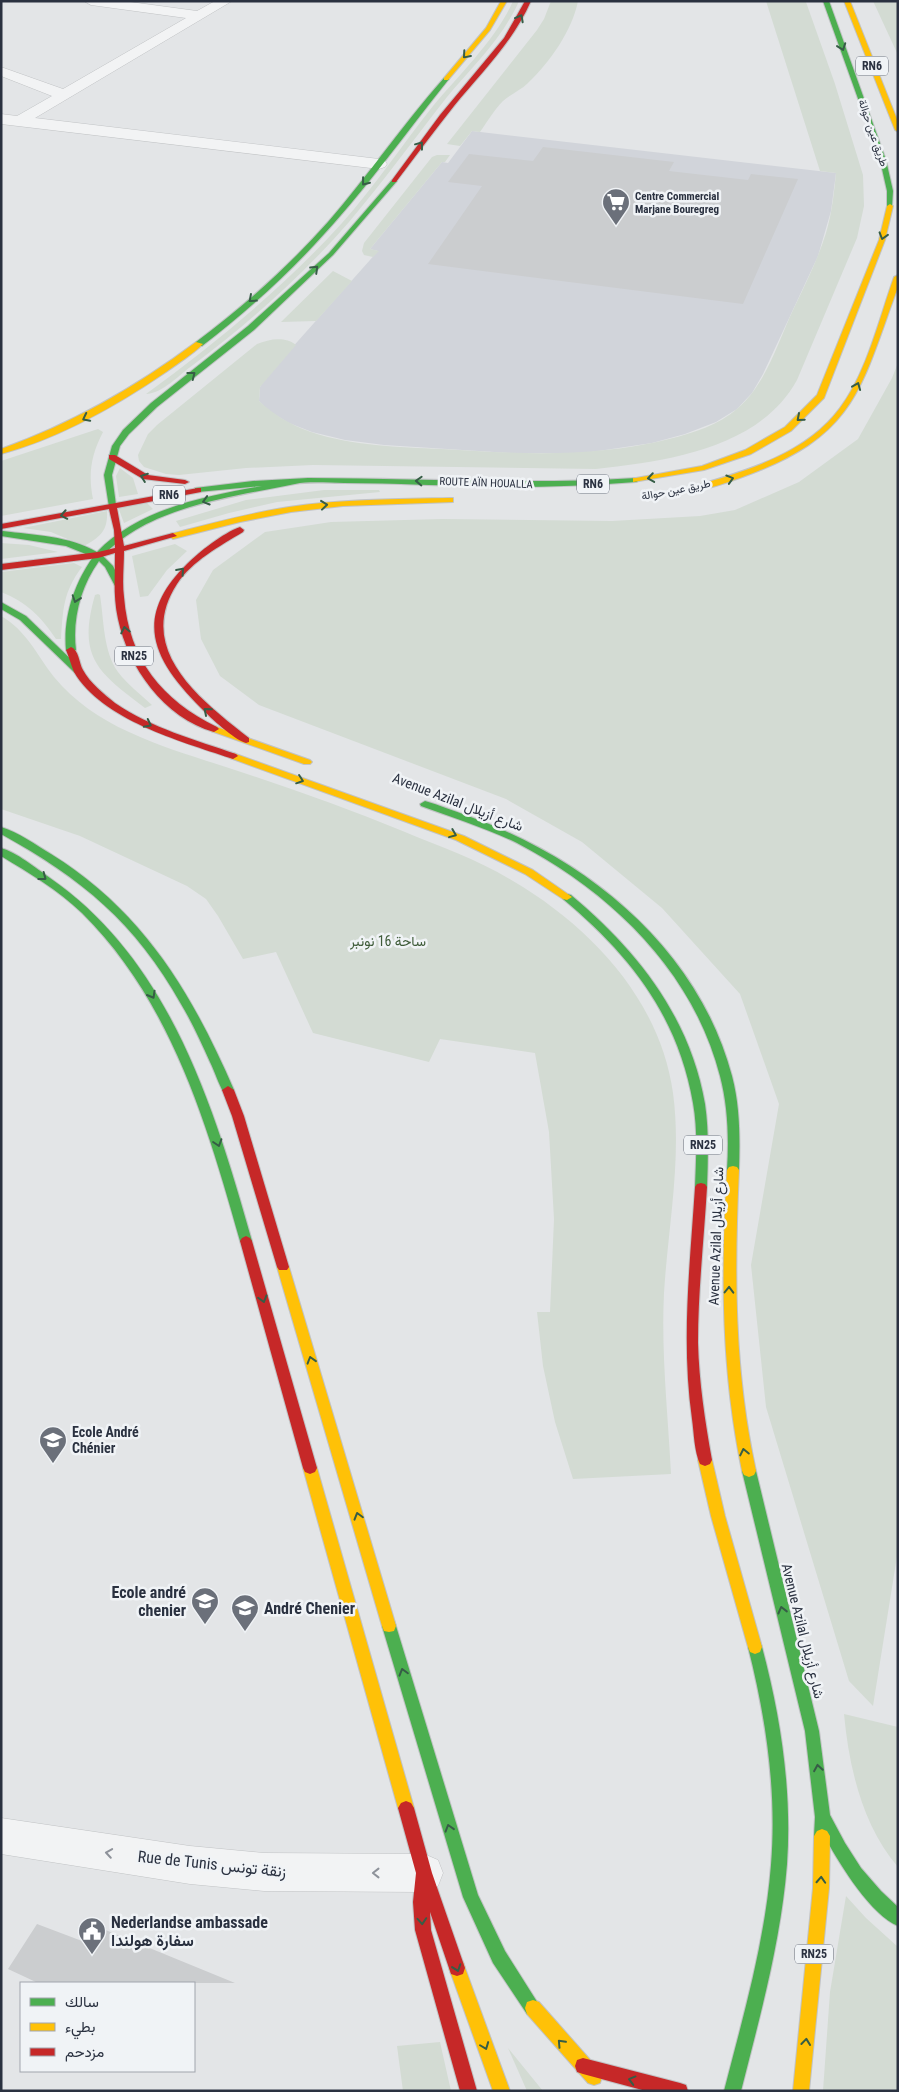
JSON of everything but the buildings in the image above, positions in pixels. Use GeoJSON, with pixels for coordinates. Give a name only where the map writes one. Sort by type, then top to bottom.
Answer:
{"type":"FeatureCollection","features":[{"type":"Feature","properties":{"kind":"main road"},"geometry":{"type":"LineString","coordinates":[[1,452],[69,426],[129,394],[188,352],[238,312],[301,254],[345,206],[432,95],[485,33],[504,1]]}},
{"type":"Feature","properties":{"kind":"main road"},"geometry":{"type":"LineString","coordinates":[[112,505],[108,474],[116,446],[126,432],[138,418],[251,328],[322,263],[356,228],[457,98],[510,35],[522,17],[528,1]]}},
{"type":"Feature","properties":{"kind":"main road","name":"طريق عين حوالة"},"geometry":{"type":"LineString","coordinates":[[826,1],[883,160],[890,191],[890,207],[882,240],[828,380]]}},
{"type":"Feature","properties":{"kind":"main road","name":"طريق عين حوالة"},"geometry":{"type":"LineString","coordinates":[[847,1],[898,130]]}},
{"type":"Feature","properties":{"kind":"main road","name":"طريق عين حوالة"},"geometry":{"type":"LineString","coordinates":[[687,490],[721,481],[766,465],[803,446],[832,424],[850,400],[856,388],[898,277]]}},
{"type":"Feature","properties":{"kind":"main road","name":"ROUTE AÏN HOUALLA"},"geometry":{"type":"LineString","coordinates":[[1,527],[112,505],[226,486],[274,481],[574,484],[650,479],[716,464],[784,431],[808,411],[821,396],[828,380]]}},
{"type":"Feature","properties":{"kind":"main road"},"geometry":{"type":"LineString","coordinates":[[112,457],[139,476],[145,478],[226,486]]}},
{"type":"Feature","properties":{"kind":"main road"},"geometry":{"type":"LineString","coordinates":[[78,671],[70,637],[74,602],[98,555],[120,537],[161,516],[212,499],[266,487],[322,480]]}},
{"type":"Feature","properties":{"kind":"main road","name":"ROUTE AÏN HOUALLA"},"geometry":{"type":"LineString","coordinates":[[1,567],[98,555],[275,512],[340,503],[460,501]]}},
{"type":"Feature","properties":{"kind":"main road","name":"RN25"},"geometry":{"type":"LineString","coordinates":[[112,505],[120,537],[121,550],[118,584],[127,639],[142,674],[154,690],[180,712],[202,725],[321,767]]}},
{"type":"Feature","properties":{"kind":"main road"},"geometry":{"type":"LineString","coordinates":[[246,740],[221,723],[200,704],[168,666],[160,647],[158,628],[160,609],[167,591],[178,574],[195,557],[215,542],[275,512]]}},
{"type":"Feature","properties":{"kind":"main road"},"geometry":{"type":"LineString","coordinates":[[1,534],[51,541],[98,555]]}},
{"type":"Feature","properties":{"kind":"main road","name":"RN25"},"geometry":{"type":"LineString","coordinates":[[98,555],[106,563],[118,584]]}},
{"type":"Feature","properties":{"kind":"main road","name":"RN25"},"geometry":{"type":"LineString","coordinates":[[1,605],[22,617],[58,655],[78,671]]}},
{"type":"Feature","properties":{"kind":"main road","name":"Avenue Azilal شارع أزيلال"},"geometry":{"type":"LineString","coordinates":[[78,671],[108,700],[150,725],[174,736],[441,830],[509,860],[540,878],[596,920],[620,944],[656,990],[676,1026],[689,1057],[702,1123],[703,1158],[692,1328],[692,1370],[697,1413],[715,1504],[768,1699],[777,1763],[780,1830],[775,1900],[762,1972],[732,2091]]}},
{"type":"Feature","properties":{"kind":"main road","name":"Avenue Azilal شارع أزيلال"},"geometry":{"type":"LineString","coordinates":[[412,800],[486,826],[522,842],[588,882],[638,924],[668,958],[706,1018],[719,1052],[728,1086],[733,1122],[729,1321],[736,1406],[744,1451],[812,1731],[823,1817],[821,1888],[801,2091]]}},
{"type":"Feature","properties":{"kind":"main road"},"geometry":{"type":"LineString","coordinates":[[1,830],[58,860],[112,904],[141,934],[187,1001],[223,1075],[244,1135],[444,1873],[468,2001],[502,2091]]}},
{"type":"Feature","properties":{"kind":"main road"},"geometry":{"type":"LineString","coordinates":[[1,851],[64,892],[114,939],[143,979],[177,1039],[225,1167],[444,1873],[476,1910],[492,1945],[512,1980],[544,2024],[601,2085]]}},
{"type":"Feature","properties":{"kind":"main road","name":"RN25"},"geometry":{"type":"LineString","coordinates":[[823,1817],[837,1849],[857,1879],[882,1906],[898,1918]]}},
{"type":"Feature","properties":{"kind":"main road"},"geometry":{"type":"LineString","coordinates":[[444,1873],[421,1902],[423,1930],[469,2091]]}},
{"type":"Feature","properties":{"kind":"main road"},"geometry":{"type":"LineString","coordinates":[[583,2066],[680,2091]]}},
{"type":"Feature","properties":{"kind":"street"},"geometry":{"type":"LineString","coordinates":[[91,1],[200,16]]}},
{"type":"Feature","properties":{"kind":"street"},"geometry":{"type":"LineString","coordinates":[[18,122],[225,1]]}},
{"type":"Feature","properties":{"kind":"street"},"geometry":{"type":"LineString","coordinates":[[1,71],[64,95]]}},
{"type":"Feature","properties":{"kind":"street"},"geometry":{"type":"LineString","coordinates":[[28,99],[45,106]]}},
{"type":"Feature","properties":{"kind":"street"},"geometry":{"type":"LineString","coordinates":[[1,120],[378,164]]}},
{"type":"Feature","properties":{"kind":"street","name":"Rue de Tunis زنقة تونس"},"geometry":{"type":"LineString","coordinates":[[1,1836],[190,1865],[264,1872],[444,1873]]}},
{"type":"Feature","properties":{"kind":"shaded area"},"geometry":{"type":"Polygon","coordinates":[[[472,131],[836,173],[831,211],[818,256],[763,374],[752,393],[737,409],[716,422],[685,434],[652,443],[585,453],[511,453],[384,445],[345,440],[312,432],[289,423],[269,411],[259,401],[260,387],[266,377],[378,251],[370,249],[442,162],[448,163],[472,131]]]}},
{"type":"Feature","properties":{"kind":"green space"},"geometry":{"type":"Polygon","coordinates":[[[513,1],[519,1],[496,40],[447,97],[374,192],[331,242],[275,298],[235,332],[171,383],[158,391],[146,394],[198,355],[273,292],[320,247],[366,195],[433,106],[488,42],[513,1]]]}},
{"type":"Feature","properties":{"kind":"green space"},"geometry":{"type":"Polygon","coordinates":[[[551,1],[578,1],[571,24],[552,56],[528,83],[503,101],[480,132],[472,131],[460,146],[447,144],[537,30],[544,19],[551,1]]]}},
{"type":"Feature","properties":{"kind":"green space"},"geometry":{"type":"Polygon","coordinates":[[[766,1],[806,2],[835,84],[863,175],[864,206],[857,238],[797,380],[780,403],[760,422],[735,436],[681,456],[596,469],[313,465],[246,468],[179,475],[166,474],[144,467],[139,461],[138,455],[148,434],[157,425],[257,344],[277,339],[287,340],[296,345],[260,387],[259,401],[277,415],[304,429],[327,437],[359,443],[499,452],[585,452],[641,445],[669,439],[705,428],[731,414],[748,398],[764,375],[811,272],[828,225],[833,203],[836,173],[820,171],[766,1]]]}},
{"type":"Feature","properties":{"kind":"green space"},"geometry":{"type":"Polygon","coordinates":[[[873,1],[898,1],[898,55],[873,1]]]}},
{"type":"Feature","properties":{"kind":"green space"},"geometry":{"type":"Polygon","coordinates":[[[450,155],[445,162],[442,162],[370,249],[379,251],[373,257],[364,255],[362,251],[364,243],[432,157],[450,155]]]}},
{"type":"Feature","properties":{"kind":"green space"},"geometry":{"type":"Polygon","coordinates":[[[333,271],[352,281],[316,321],[281,322],[333,271]]]}},
{"type":"Feature","properties":{"kind":"green space"},"geometry":{"type":"Polygon","coordinates":[[[898,363],[898,1550],[873,1706],[849,1681],[766,1407],[751,1265],[779,1104],[740,994],[662,908],[582,842],[506,799],[259,705],[220,676],[201,639],[196,600],[213,570],[265,532],[331,522],[442,519],[612,521],[700,516],[735,510],[799,482],[858,439],[892,378],[898,363]]]}},
{"type":"Feature","properties":{"kind":"green space"},"geometry":{"type":"Polygon","coordinates":[[[98,429],[103,432],[93,457],[91,481],[93,499],[1,516],[1,461],[98,429]]]}},
{"type":"Feature","properties":{"kind":"green space"},"geometry":{"type":"Polygon","coordinates":[[[120,468],[133,478],[138,494],[119,497],[116,476],[120,468]]]}},
{"type":"Feature","properties":{"kind":"green space"},"geometry":{"type":"Polygon","coordinates":[[[324,490],[379,490],[380,492],[277,502],[180,527],[176,521],[246,500],[324,490]]]}},
{"type":"Feature","properties":{"kind":"green space"},"geometry":{"type":"Polygon","coordinates":[[[147,503],[153,509],[124,523],[118,507],[147,503]]]}},
{"type":"Feature","properties":{"kind":"green space"},"geometry":{"type":"Polygon","coordinates":[[[107,511],[106,524],[102,533],[84,546],[51,532],[23,528],[107,511]]]}},
{"type":"Feature","properties":{"kind":"green space"},"geometry":{"type":"Polygon","coordinates":[[[1,543],[29,545],[58,552],[1,559],[1,543]]]}},
{"type":"Feature","properties":{"kind":"green space"},"geometry":{"type":"Polygon","coordinates":[[[175,544],[187,551],[167,570],[148,596],[140,597],[132,556],[175,544]]]}},
{"type":"Feature","properties":{"kind":"green space"},"geometry":{"type":"Polygon","coordinates":[[[74,563],[82,567],[71,585],[65,602],[61,639],[56,639],[39,617],[26,605],[1,592],[1,572],[74,563]]]}},
{"type":"Feature","properties":{"kind":"green space"},"geometry":{"type":"Polygon","coordinates":[[[95,595],[100,595],[109,655],[113,664],[126,681],[152,705],[145,708],[115,684],[96,662],[91,649],[89,634],[90,616],[95,595]]]}},
{"type":"Feature","properties":{"kind":"green space","name":"ساحة 16 نونبر"},"geometry":{"type":"Polygon","coordinates":[[[1,616],[24,636],[62,686],[88,709],[118,727],[168,748],[278,784],[363,815],[473,860],[513,881],[569,920],[617,969],[637,997],[653,1027],[666,1059],[673,1093],[676,1143],[675,1168],[663,1316],[671,1474],[573,1479],[555,1422],[543,1366],[537,1312],[550,1312],[554,1219],[549,1132],[535,1053],[440,1039],[429,1062],[313,1033],[276,952],[243,959],[206,899],[187,886],[80,836],[1,809],[1,616]]]}},
{"type":"Feature","properties":{"kind":"green space"},"geometry":{"type":"Polygon","coordinates":[[[844,1714],[898,1727],[898,1867],[875,1833],[859,1795],[849,1754],[844,1714]]]}},
{"type":"Feature","properties":{"kind":"green space"},"geometry":{"type":"Polygon","coordinates":[[[846,1896],[866,1918],[898,1947],[898,2091],[823,2091],[830,1992],[846,1896]]]}},
{"type":"Feature","properties":{"kind":"green space"},"geometry":{"type":"Polygon","coordinates":[[[440,2042],[451,2091],[403,2091],[397,2046],[440,2042]]]}},
{"type":"Feature","properties":{"kind":"green space"},"geometry":{"type":"Polygon","coordinates":[[[508,2048],[543,2091],[527,2091],[508,2048]]]}},
{"type":"Feature","properties":{"kind":"traffic: fast"},"geometry":{"type":"LineString","coordinates":[[826,1],[883,160],[890,191],[890,206]]}},
{"type":"Feature","properties":{"kind":"traffic: fast"},"geometry":{"type":"LineString","coordinates":[[199,344],[239,313],[277,279],[330,224],[446,79]]}},
{"type":"Feature","properties":{"kind":"traffic: fast"},"geometry":{"type":"LineString","coordinates":[[112,505],[108,475],[116,446],[126,432],[154,405],[251,328],[331,254],[394,181]]}},
{"type":"Feature","properties":{"kind":"traffic: fast"},"geometry":{"type":"LineString","coordinates":[[198,490],[308,481],[526,485],[636,480]]}},
{"type":"Feature","properties":{"kind":"traffic: fast"},"geometry":{"type":"LineString","coordinates":[[71,650],[71,619],[84,580],[99,555],[120,536],[165,513],[217,497],[291,483]]}},
{"type":"Feature","properties":{"kind":"traffic: fast"},"geometry":{"type":"LineString","coordinates":[[3,534],[54,541],[92,552],[107,563],[118,584]]}},
{"type":"Feature","properties":{"kind":"traffic: fast"},"geometry":{"type":"LineString","coordinates":[[1,605],[23,618],[78,671]]}},
{"type":"Feature","properties":{"kind":"traffic: fast"},"geometry":{"type":"LineString","coordinates":[[425,804],[497,831],[555,860],[620,908],[649,937],[675,968],[696,1002],[714,1038],[726,1076],[732,1111],[734,1135],[733,1170]]}},
{"type":"Feature","properties":{"kind":"traffic: fast"},"geometry":{"type":"LineString","coordinates":[[1,830],[44,854],[85,882],[132,925],[152,950],[187,1004],[228,1090]]}},
{"type":"Feature","properties":{"kind":"traffic: fast"},"geometry":{"type":"LineString","coordinates":[[1,851],[55,886],[85,910],[117,944],[144,982],[167,1022],[205,1108],[246,1241]]}},
{"type":"Feature","properties":{"kind":"traffic: fast"},"geometry":{"type":"LineString","coordinates":[[567,897],[591,917],[635,962],[653,988],[683,1043],[693,1073],[699,1104],[702,1135],[701,1187]]}},
{"type":"Feature","properties":{"kind":"traffic: fast"},"geometry":{"type":"LineString","coordinates":[[749,1471],[812,1731],[823,1817],[822,1836]]}},
{"type":"Feature","properties":{"kind":"traffic: fast"},"geometry":{"type":"LineString","coordinates":[[389,1626],[471,1897],[499,1957],[533,2008]]}},
{"type":"Feature","properties":{"kind":"traffic: fast"},"geometry":{"type":"LineString","coordinates":[[732,2091],[768,1944],[779,1864],[780,1801],[778,1770],[769,1708],[755,1647]]}},
{"type":"Feature","properties":{"kind":"traffic: fast"},"geometry":{"type":"LineString","coordinates":[[825,1820],[839,1848],[856,1874],[875,1897],[898,1918]]}},
{"type":"Feature","properties":{"kind":"traffic: slow"},"geometry":{"type":"LineString","coordinates":[[446,79],[488,29],[504,1]]}},
{"type":"Feature","properties":{"kind":"traffic: slow"},"geometry":{"type":"LineString","coordinates":[[847,1],[898,130]]}},
{"type":"Feature","properties":{"kind":"traffic: slow"},"geometry":{"type":"LineString","coordinates":[[636,480],[704,468],[748,452],[788,429],[821,396],[882,240],[890,206]]}},
{"type":"Feature","properties":{"kind":"traffic: slow"},"geometry":{"type":"LineString","coordinates":[[697,488],[744,474],[766,465],[809,442],[828,427],[843,409],[856,388],[898,277]]}},
{"type":"Feature","properties":{"kind":"traffic: slow"},"geometry":{"type":"LineString","coordinates":[[1,452],[55,431],[104,407],[152,378],[199,344]]}},
{"type":"Feature","properties":{"kind":"traffic: slow"},"geometry":{"type":"LineString","coordinates":[[173,536],[257,515],[291,509],[361,503],[450,500]]}},
{"type":"Feature","properties":{"kind":"traffic: slow"},"geometry":{"type":"LineString","coordinates":[[214,729],[307,762]]}},
{"type":"Feature","properties":{"kind":"traffic: slow"},"geometry":{"type":"LineString","coordinates":[[233,756],[460,838],[529,872],[567,897]]}},
{"type":"Feature","properties":{"kind":"traffic: slow"},"geometry":{"type":"LineString","coordinates":[[733,1170],[729,1284],[732,1359],[741,1434],[749,1471]]}},
{"type":"Feature","properties":{"kind":"traffic: slow"},"geometry":{"type":"LineString","coordinates":[[283,1267],[389,1626]]}},
{"type":"Feature","properties":{"kind":"traffic: slow"},"geometry":{"type":"LineString","coordinates":[[705,1460],[718,1516],[755,1647]]}},
{"type":"Feature","properties":{"kind":"traffic: slow"},"geometry":{"type":"LineString","coordinates":[[310,1468],[406,1808]]}},
{"type":"Feature","properties":{"kind":"traffic: slow"},"geometry":{"type":"LineString","coordinates":[[801,2091],[821,1888],[822,1836]]}},
{"type":"Feature","properties":{"kind":"traffic: slow"},"geometry":{"type":"LineString","coordinates":[[457,1968],[502,2091]]}},
{"type":"Feature","properties":{"kind":"traffic: slow"},"geometry":{"type":"LineString","coordinates":[[533,2008],[594,2077]]}},
{"type":"Feature","properties":{"kind":"traffic: jam"},"geometry":{"type":"LineString","coordinates":[[394,181],[442,117],[515,27],[528,1]]}},
{"type":"Feature","properties":{"kind":"traffic: jam"},"geometry":{"type":"LineString","coordinates":[[112,457],[146,477],[185,482]]}},
{"type":"Feature","properties":{"kind":"traffic: jam"},"geometry":{"type":"LineString","coordinates":[[1,527],[198,490]]}},
{"type":"Feature","properties":{"kind":"traffic: jam"},"geometry":{"type":"LineString","coordinates":[[112,505],[116,518],[120,551],[119,596],[122,618],[136,659],[160,693],[176,707],[214,729]]}},
{"type":"Feature","properties":{"kind":"traffic: jam"},"geometry":{"type":"LineString","coordinates":[[240,530],[200,556],[174,582],[160,608],[158,634],[167,660],[185,687],[212,713],[246,740]]}},
{"type":"Feature","properties":{"kind":"traffic: jam"},"geometry":{"type":"LineString","coordinates":[[1,567],[98,555],[173,536]]}},
{"type":"Feature","properties":{"kind":"traffic: jam"},"geometry":{"type":"LineString","coordinates":[[71,650],[78,671],[93,689],[113,705],[163,731],[233,756]]}},
{"type":"Feature","properties":{"kind":"traffic: jam"},"geometry":{"type":"LineString","coordinates":[[228,1090],[238,1116],[283,1267]]}},
{"type":"Feature","properties":{"kind":"traffic: jam"},"geometry":{"type":"LineString","coordinates":[[701,1187],[692,1345],[696,1403],[705,1460]]}},
{"type":"Feature","properties":{"kind":"traffic: jam"},"geometry":{"type":"LineString","coordinates":[[246,1241],[310,1468]]}},
{"type":"Feature","properties":{"kind":"traffic: jam"},"geometry":{"type":"LineString","coordinates":[[406,1808],[424,1873],[457,1968]]}},
{"type":"Feature","properties":{"kind":"traffic: jam"},"geometry":{"type":"LineString","coordinates":[[424,1873],[421,1902],[423,1930],[469,2091]]}},
{"type":"Feature","properties":{"kind":"traffic: jam"},"geometry":{"type":"LineString","coordinates":[[583,2066],[680,2091]]}},
{"type":"Feature","properties":{"kind":"place","name":"Centre Commercial Marjane Bouregreg"},"geometry":{"type":"Point","coordinates":[616,226]}},
{"type":"Feature","properties":{"kind":"place","name":"Ecole André Chénier"},"geometry":{"type":"Point","coordinates":[53,1464]}},
{"type":"Feature","properties":{"kind":"place","name":"Ecole andré chenier"},"geometry":{"type":"Point","coordinates":[205,1625]}},
{"type":"Feature","properties":{"kind":"place","name":"André Chenier"},"geometry":{"type":"Point","coordinates":[245,1632]}},
{"type":"Feature","properties":{"kind":"place","name":"Nederlandse ambassade سفارة هولندا"},"geometry":{"type":"Point","coordinates":[92,1955]}}]}
